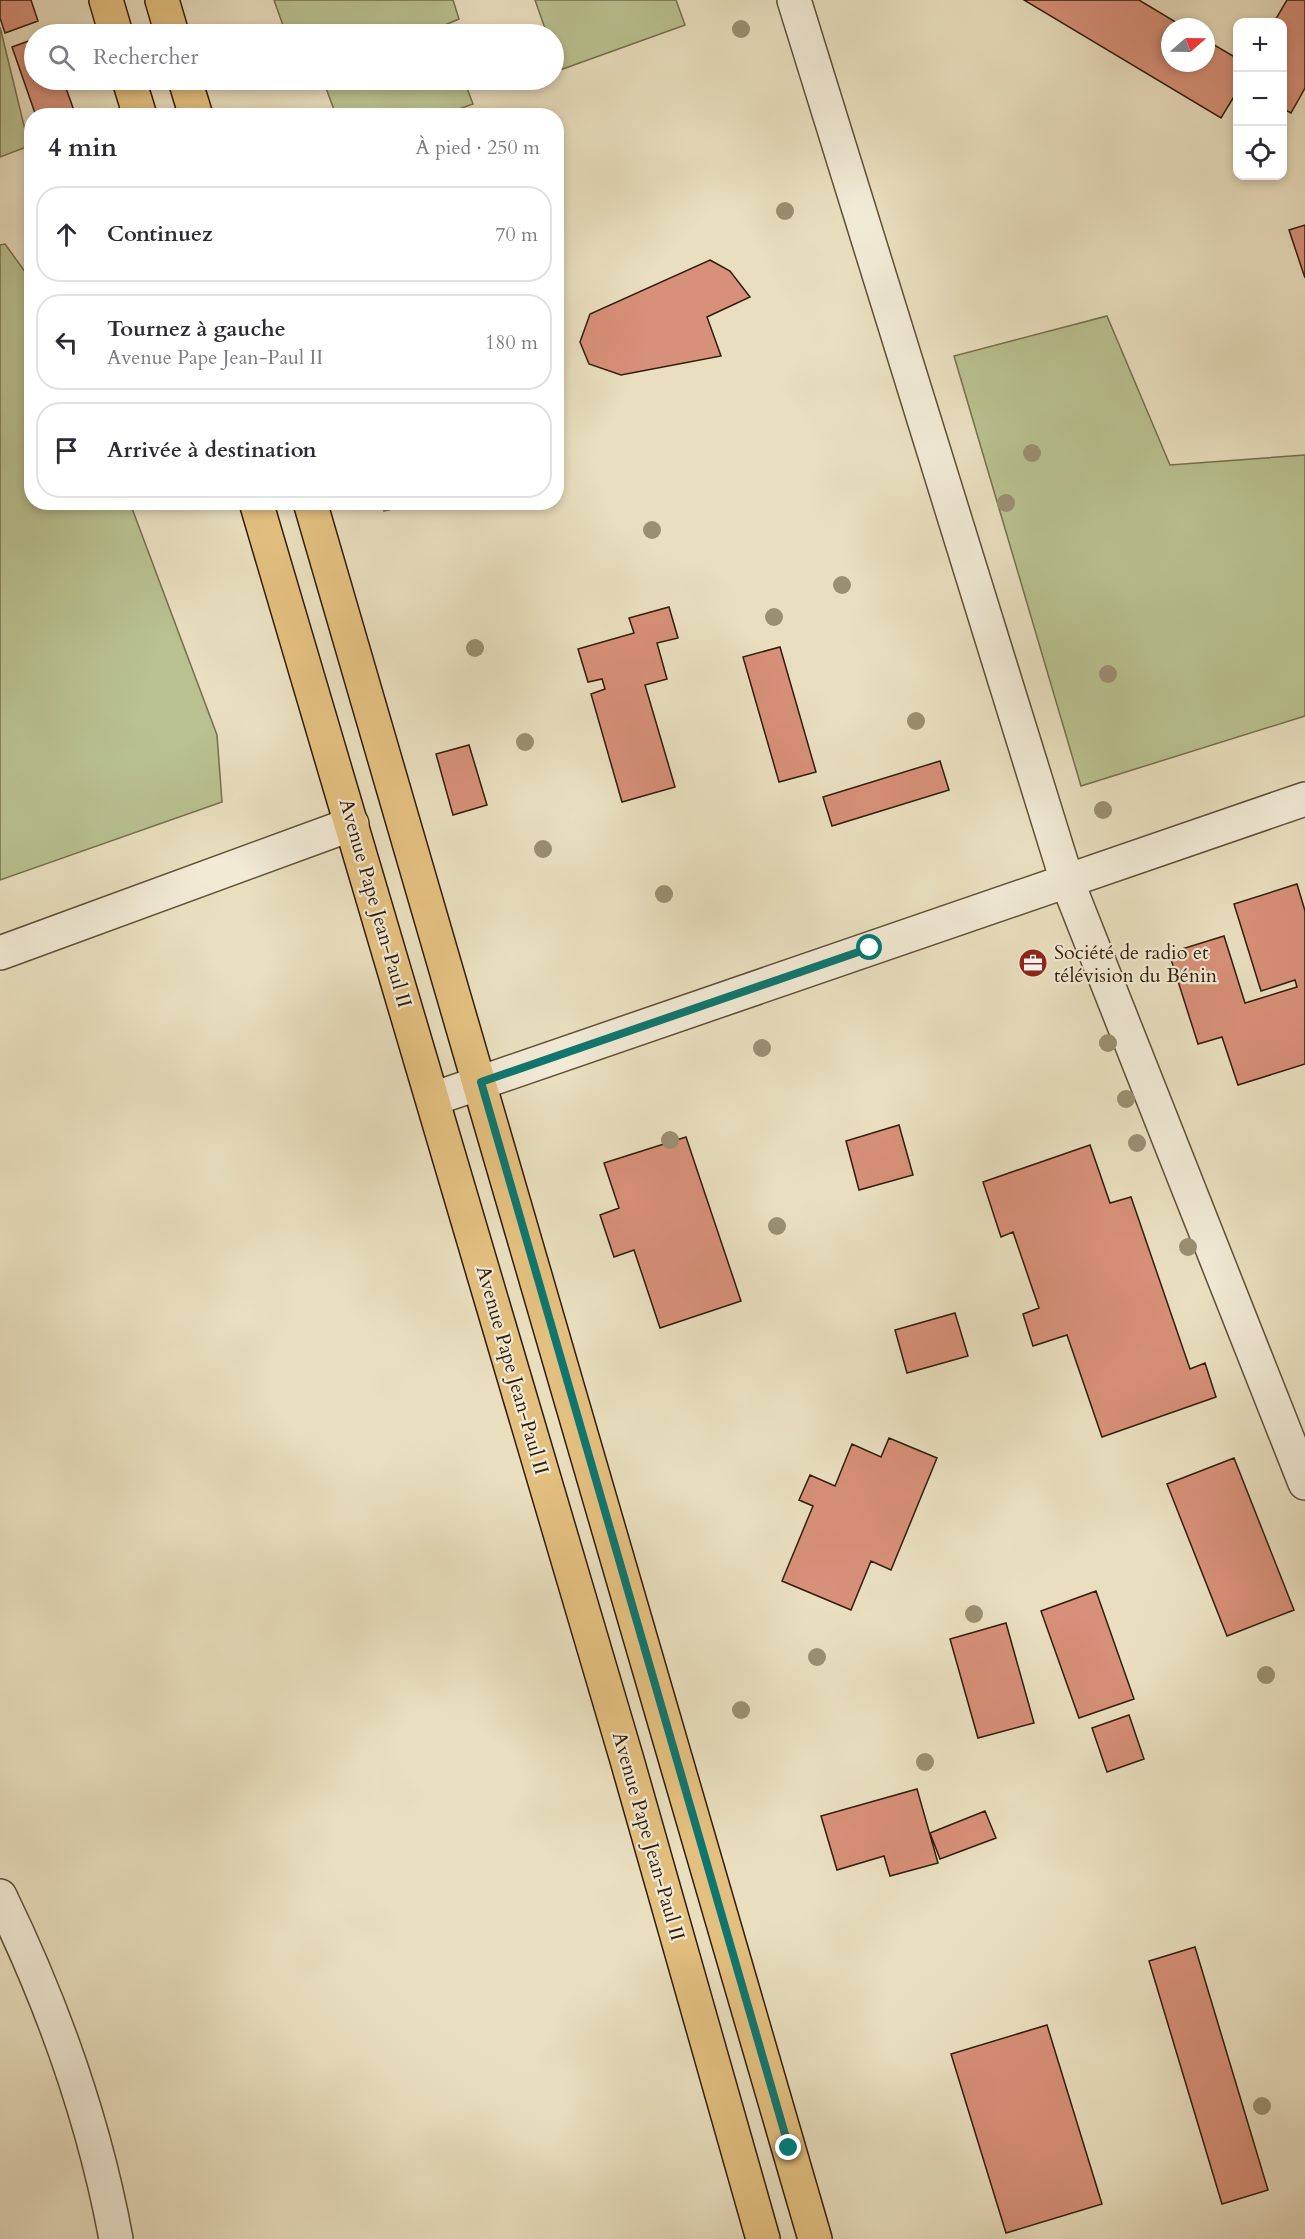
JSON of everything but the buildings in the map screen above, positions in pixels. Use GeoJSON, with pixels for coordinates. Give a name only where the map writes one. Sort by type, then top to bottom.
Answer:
{"type":"FeatureCollection","features":[{"type":"Feature","properties":{"kind":"main road"},"geometry":{"type":"LineString","coordinates":[[106,0],[113,24]]}},
{"type":"Feature","properties":{"kind":"main road"},"geometry":{"type":"LineString","coordinates":[[162,0],[169,24]]}},
{"type":"Feature","properties":{"kind":"main road"},"geometry":{"type":"LineString","coordinates":[[132,90],[138,108]]}},
{"type":"Feature","properties":{"kind":"main road"},"geometry":{"type":"LineString","coordinates":[[189,90],[194,108]]}},
{"type":"Feature","properties":{"kind":"main road","name":"Avenue Pape Jean-Paul II"},"geometry":{"type":"LineString","coordinates":[[258,510],[630,1771],[763,2239]]}},
{"type":"Feature","properties":{"kind":"main road"},"geometry":{"type":"LineString","coordinates":[[312,510],[481,1082],[815,2239]]}},
{"type":"Feature","properties":{"kind":"street"},"geometry":{"type":"LineString","coordinates":[[794,0],[1067,881],[1305,1483]]}},
{"type":"Feature","properties":{"kind":"street"},"geometry":{"type":"LineString","coordinates":[[433,1099],[1305,800]]}},
{"type":"Feature","properties":{"kind":"street"},"geometry":{"type":"LineString","coordinates":[[0,953],[352,824]]}},
{"type":"Feature","properties":{"kind":"street"},"geometry":{"type":"LineString","coordinates":[[0,1896],[50,2008],[75,2078],[116,2239]]}},
{"type":"Feature","properties":{"kind":"green space"},"geometry":{"type":"Polygon","coordinates":[[[274,0],[453,0],[459,19],[447,24],[282,24],[274,0]]]}},
{"type":"Feature","properties":{"kind":"green space"},"geometry":{"type":"Polygon","coordinates":[[[535,0],[676,0],[685,25],[564,69],[564,24],[543,24],[535,0]]]}},
{"type":"Feature","properties":{"kind":"green space"},"geometry":{"type":"Polygon","coordinates":[[[0,27],[24,125],[24,148],[0,157],[0,27]]]}},
{"type":"Feature","properties":{"kind":"green space"},"geometry":{"type":"Polygon","coordinates":[[[327,90],[468,90],[473,104],[462,108],[333,108],[327,90]]]}},
{"type":"Feature","properties":{"kind":"green space"},"geometry":{"type":"Polygon","coordinates":[[[5,244],[24,270],[24,510],[133,510],[217,735],[222,802],[0,880],[0,245],[5,244]]]}},
{"type":"Feature","properties":{"kind":"green space"},"geometry":{"type":"Polygon","coordinates":[[[1107,316],[1170,465],[1305,455],[1305,716],[1081,786],[954,356],[1107,316]]]}},
{"type":"Feature","properties":{"kind":"place","name":"Société de radio et télévision du Bénin"},"geometry":{"type":"Point","coordinates":[1033,963]}},
{"type":"Feature","properties":{"kind":"route"},"geometry":{"type":"LineString","coordinates":[[789,2148],[481,1082],[870,948]]}}]}
